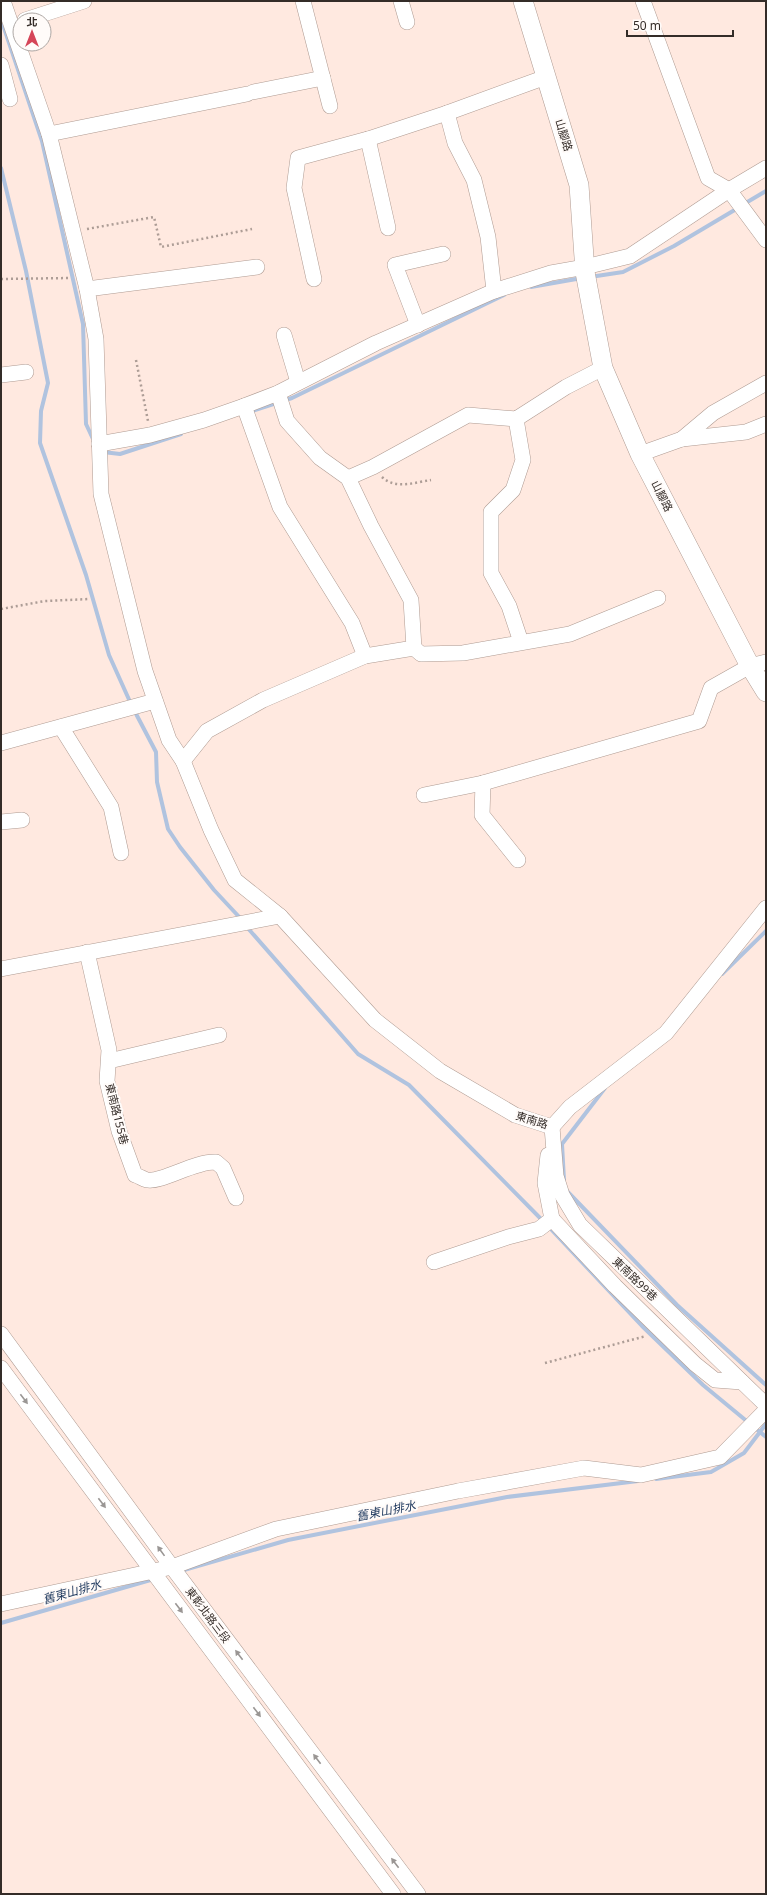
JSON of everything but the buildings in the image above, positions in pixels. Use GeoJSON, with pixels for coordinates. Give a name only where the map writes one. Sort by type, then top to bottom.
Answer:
{"type":"FeatureCollection","features":[{"type":"Feature","properties":{"kind":"main road","name":"山腳路"},"geometry":{"type":"LineString","coordinates":[[523,1],[579,185],[586,276],[603,368],[640,454],[758,664],[766,692]]}},
{"type":"Feature","properties":{"kind":"street","name":"東南路"},"geometry":{"type":"LineString","coordinates":[[4,1],[10,24],[49,134],[85,283],[96,339],[101,494],[145,671],[169,740],[183,761],[211,830],[235,880],[280,916],[375,1020],[440,1071],[515,1116],[552,1127],[570,1107],[666,1033],[766,908]]}},
{"type":"Feature","properties":{"kind":"street"},"geometry":{"type":"LineString","coordinates":[[50,12],[84,1]]}},
{"type":"Feature","properties":{"kind":"street"},"geometry":{"type":"LineString","coordinates":[[303,1],[330,106]]}},
{"type":"Feature","properties":{"kind":"street"},"geometry":{"type":"LineString","coordinates":[[401,1],[407,22]]}},
{"type":"Feature","properties":{"kind":"street"},"geometry":{"type":"LineString","coordinates":[[643,1],[708,178],[729,190],[766,240]]}},
{"type":"Feature","properties":{"kind":"street"},"geometry":{"type":"LineString","coordinates":[[1,65],[10,99]]}},
{"type":"Feature","properties":{"kind":"street"},"geometry":{"type":"LineString","coordinates":[[314,279],[294,188],[298,158],[368,139],[447,113],[546,77]]}},
{"type":"Feature","properties":{"kind":"street"},"geometry":{"type":"LineString","coordinates":[[49,134],[323,78]]}},
{"type":"Feature","properties":{"kind":"street"},"geometry":{"type":"LineString","coordinates":[[447,113],[455,143],[474,180],[488,237],[494,291]]}},
{"type":"Feature","properties":{"kind":"street"},"geometry":{"type":"LineString","coordinates":[[368,139],[388,228]]}},
{"type":"Feature","properties":{"kind":"street"},"geometry":{"type":"LineString","coordinates":[[100,451],[204,420],[278,393],[418,325],[494,291],[551,273],[586,276],[630,256],[729,190],[766,168]]}},
{"type":"Feature","properties":{"kind":"street"},"geometry":{"type":"LineString","coordinates":[[418,325],[395,265],[443,254]]}},
{"type":"Feature","properties":{"kind":"street"},"geometry":{"type":"LineString","coordinates":[[85,283],[257,268]]}},
{"type":"Feature","properties":{"kind":"street"},"geometry":{"type":"LineString","coordinates":[[284,335],[298,382]]}},
{"type":"Feature","properties":{"kind":"street"},"geometry":{"type":"LineString","coordinates":[[348,478],[373,467],[468,415],[516,419],[566,387],[603,368]]}},
{"type":"Feature","properties":{"kind":"street"},"geometry":{"type":"LineString","coordinates":[[1,375],[26,372]]}},
{"type":"Feature","properties":{"kind":"street"},"geometry":{"type":"LineString","coordinates":[[682,440],[713,412],[766,383]]}},
{"type":"Feature","properties":{"kind":"street"},"geometry":{"type":"LineString","coordinates":[[278,393],[287,421],[320,458],[348,478],[371,526],[411,600],[414,648],[421,654],[463,654],[570,634],[658,598]]}},
{"type":"Feature","properties":{"kind":"street"},"geometry":{"type":"LineString","coordinates":[[244,406],[280,506],[352,623],[365,656]]}},
{"type":"Feature","properties":{"kind":"street"},"geometry":{"type":"LineString","coordinates":[[516,419],[523,460],[513,490],[491,512],[491,573],[509,606],[521,642]]}},
{"type":"Feature","properties":{"kind":"street"},"geometry":{"type":"LineString","coordinates":[[640,454],[682,440],[746,432],[766,424]]}},
{"type":"Feature","properties":{"kind":"street"},"geometry":{"type":"LineString","coordinates":[[183,761],[207,731],[263,700],[365,656],[414,648]]}},
{"type":"Feature","properties":{"kind":"street"},"geometry":{"type":"LineString","coordinates":[[424,795],[483,783],[699,720],[711,688],[758,664]]}},
{"type":"Feature","properties":{"kind":"street"},"geometry":{"type":"LineString","coordinates":[[1,743],[155,701]]}},
{"type":"Feature","properties":{"kind":"street"},"geometry":{"type":"LineString","coordinates":[[61,727],[111,807],[121,853]]}},
{"type":"Feature","properties":{"kind":"street"},"geometry":{"type":"LineString","coordinates":[[483,783],[482,815],[518,860]]}},
{"type":"Feature","properties":{"kind":"street"},"geometry":{"type":"LineString","coordinates":[[1,822],[22,820]]}},
{"type":"Feature","properties":{"kind":"street"},"geometry":{"type":"LineString","coordinates":[[1,969],[280,916]]}},
{"type":"Feature","properties":{"kind":"street","name":"東南路155巷"},"geometry":{"type":"LineString","coordinates":[[87,952],[109,1050],[107,1081],[119,1131],[135,1174],[147,1180],[163,1177],[196,1165],[216,1162],[223,1168],[236,1198]]}},
{"type":"Feature","properties":{"kind":"street"},"geometry":{"type":"LineString","coordinates":[[109,1061],[219,1035]]}},
{"type":"Feature","properties":{"kind":"street"},"geometry":{"type":"LineString","coordinates":[[552,1127],[545,1169],[545,1183],[552,1219],[615,1286],[715,1380],[742,1382]]}},
{"type":"Feature","properties":{"kind":"street","name":"東南路99巷"},"geometry":{"type":"LineString","coordinates":[[552,1127],[556,1176],[562,1195],[580,1225],[766,1405]]}},
{"type":"Feature","properties":{"kind":"street"},"geometry":{"type":"LineString","coordinates":[[434,1262],[508,1237],[539,1229],[552,1219]]}},
{"type":"Feature","properties":{"kind":"street","name":"東彰北路三段"},"geometry":{"type":"LineString","coordinates":[[1,1334],[172,1567],[418,1894]]}},
{"type":"Feature","properties":{"kind":"street","name":"東彰北路三段"},"geometry":{"type":"LineString","coordinates":[[1,1368],[393,1894]]}},
{"type":"Feature","properties":{"kind":"street"},"geometry":{"type":"LineString","coordinates":[[1,1604],[172,1567],[276,1529],[458,1491],[584,1468],[641,1475],[720,1458],[766,1410]]}},
{"type":"Feature","properties":{"kind":"path"},"geometry":{"type":"LineString","coordinates":[[73,232],[154,217],[161,247],[252,228]]}},
{"type":"Feature","properties":{"kind":"path"},"geometry":{"type":"LineString","coordinates":[[1,279],[85,283]]}},
{"type":"Feature","properties":{"kind":"path"},"geometry":{"type":"LineString","coordinates":[[136,360],[150,435]]}},
{"type":"Feature","properties":{"kind":"path"},"geometry":{"type":"LineString","coordinates":[[373,467],[385,480],[400,485],[431,480]]}},
{"type":"Feature","properties":{"kind":"path"},"geometry":{"type":"LineString","coordinates":[[1,609],[45,601],[90,599]]}},
{"type":"Feature","properties":{"kind":"path"},"geometry":{"type":"LineString","coordinates":[[545,1364],[646,1336],[657,1327]]}},
{"type":"Feature","properties":{"kind":"waterway"},"geometry":{"type":"LineString","coordinates":[[1,19],[42,141],[83,324],[86,424],[93,439]]}},
{"type":"Feature","properties":{"kind":"waterway"},"geometry":{"type":"LineString","coordinates":[[1,168],[26,271],[48,383],[41,411],[40,443],[86,575],[109,655],[131,704]]}},
{"type":"Feature","properties":{"kind":"waterway"},"geometry":{"type":"LineString","coordinates":[[744,204],[766,191]]}},
{"type":"Feature","properties":{"kind":"waterway"},"geometry":{"type":"LineString","coordinates":[[590,277],[623,272],[674,246],[738,208]]}},
{"type":"Feature","properties":{"kind":"waterway"},"geometry":{"type":"LineString","coordinates":[[531,287],[582,278]]}},
{"type":"Feature","properties":{"kind":"waterway"},"geometry":{"type":"LineString","coordinates":[[249,412],[292,398],[504,295]]}},
{"type":"Feature","properties":{"kind":"waterway"},"geometry":{"type":"LineString","coordinates":[[103,452],[120,454],[181,434]]}},
{"type":"Feature","properties":{"kind":"waterway"},"geometry":{"type":"LineString","coordinates":[[134,710],[156,752],[157,782],[168,829],[180,847],[214,890],[242,920]]}},
{"type":"Feature","properties":{"kind":"waterway"},"geometry":{"type":"LineString","coordinates":[[246,926],[358,1054],[409,1085],[543,1221]]}},
{"type":"Feature","properties":{"kind":"waterway"},"geometry":{"type":"LineString","coordinates":[[722,974],[766,931]]}},
{"type":"Feature","properties":{"kind":"waterway"},"geometry":{"type":"LineString","coordinates":[[564,1180],[562,1144],[605,1088]]}},
{"type":"Feature","properties":{"kind":"waterway"},"geometry":{"type":"LineString","coordinates":[[565,1189],[677,1305],[766,1385]]}},
{"type":"Feature","properties":{"kind":"waterway"},"geometry":{"type":"LineString","coordinates":[[548,1226],[642,1326],[703,1385],[749,1423]]}},
{"type":"Feature","properties":{"kind":"waterway","name":"舊東山排水"},"geometry":{"type":"LineString","coordinates":[[656,1479],[711,1472],[744,1453],[766,1424]]}},
{"type":"Feature","properties":{"kind":"waterway","name":"舊東山排水"},"geometry":{"type":"LineString","coordinates":[[754,1427],[766,1437]]}},
{"type":"Feature","properties":{"kind":"waterway","name":"舊東山排水"},"geometry":{"type":"LineString","coordinates":[[184,1570],[288,1540],[507,1497],[638,1481]]}},
{"type":"Feature","properties":{"kind":"waterway","name":"舊東山排水"},"geometry":{"type":"LineString","coordinates":[[1,1623],[154,1579]]}}]}
